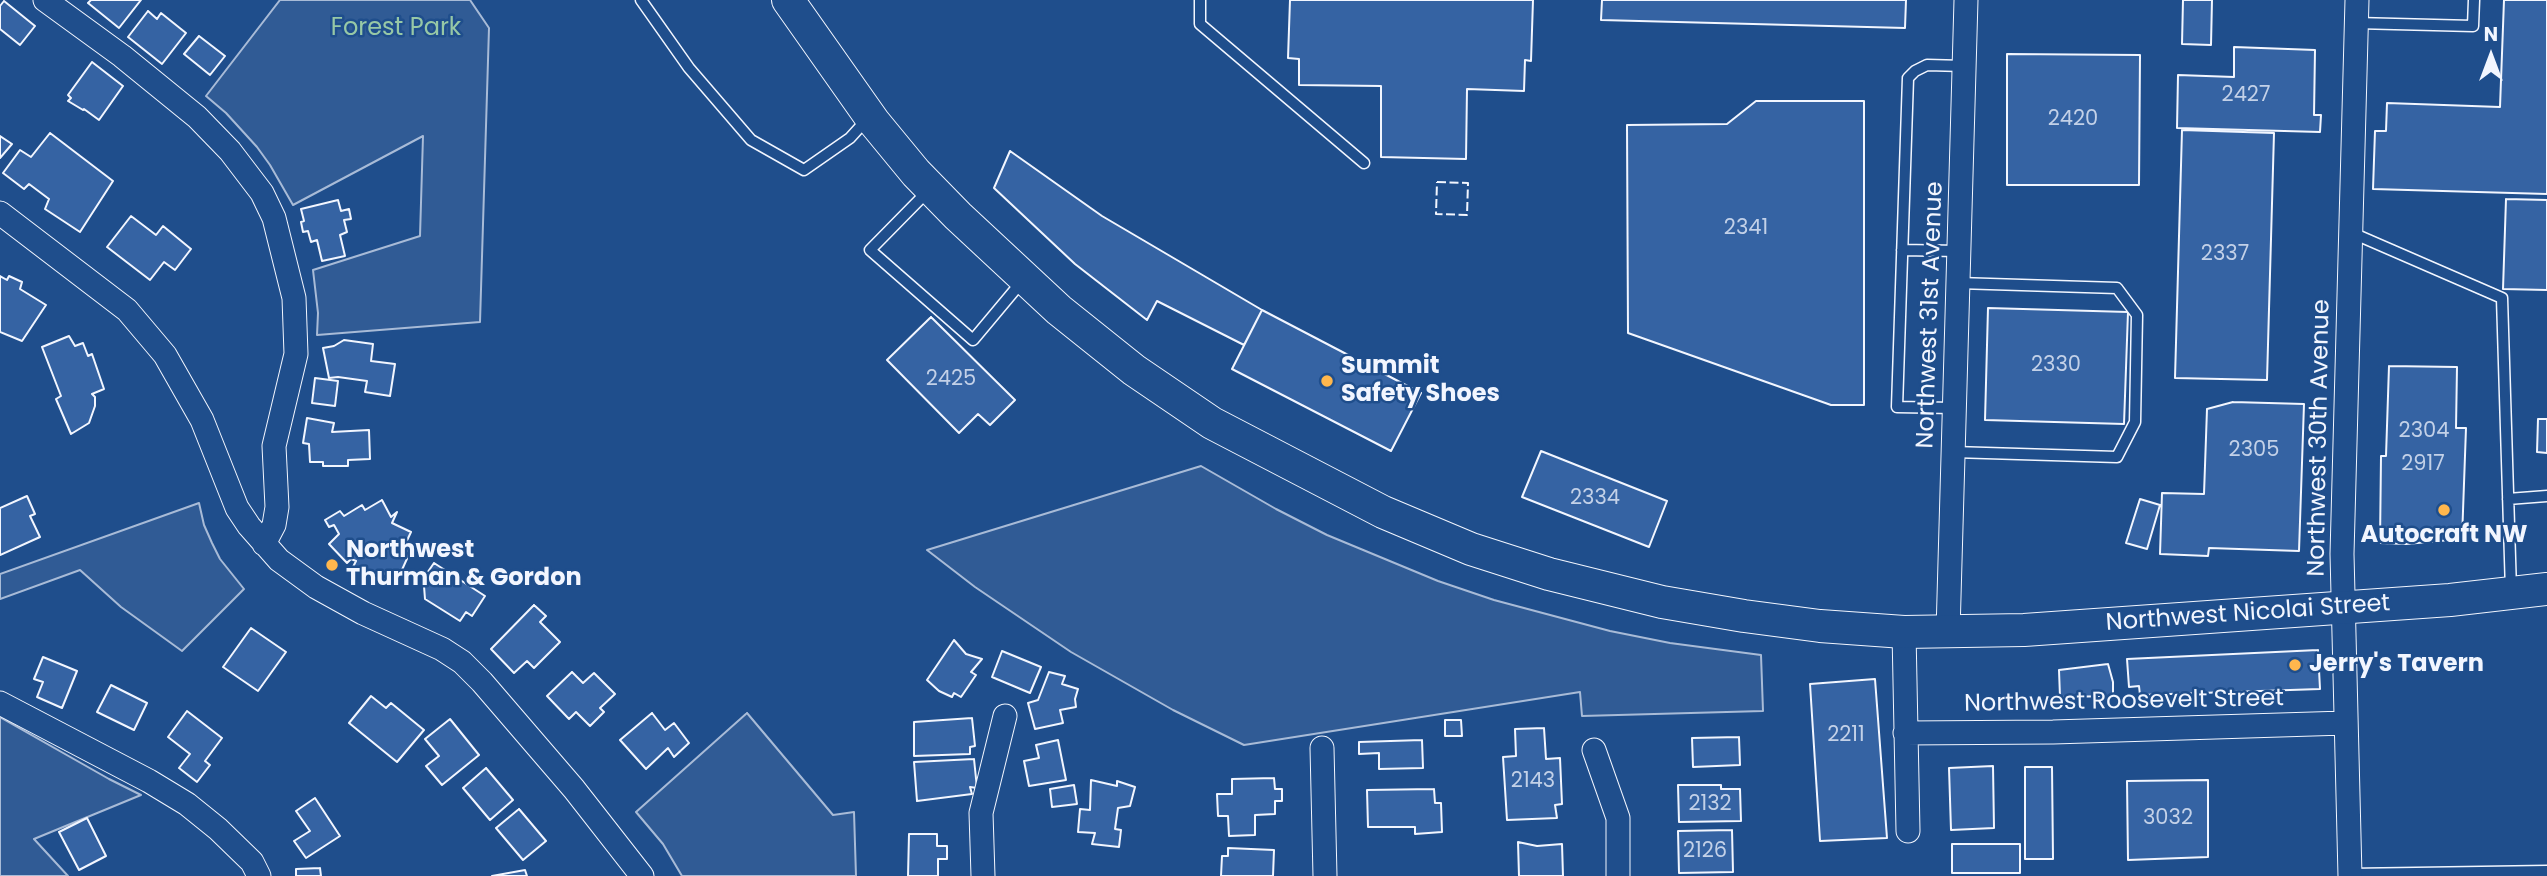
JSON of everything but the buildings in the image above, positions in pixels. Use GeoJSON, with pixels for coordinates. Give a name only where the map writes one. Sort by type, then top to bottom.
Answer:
{"type":"FeatureCollection","features":[{"type":"Feature","properties":{"kind":"main road","name":"Northwest Nicolai Street"},"geometry":{"type":"LineString","coordinates":[[788,0],[870,117],[931,188],[1059,310],[1134,370],[1212,423],[1383,512],[1471,548],[1549,574],[1662,602],[1820,626],[1904,632],[2024,630],[2450,600],[2547,589]]}},
{"type":"Feature","properties":{"kind":"street"},"geometry":{"type":"LineString","coordinates":[[45,0],[122,56],[197,117],[230,151],[262,193],[274,218],[288,265],[294,298],[296,354],[274,446],[277,507],[274,525],[264,544]]}},
{"type":"Feature","properties":{"kind":"street","name":"Northwest 31st Avenue"},"geometry":{"type":"LineString","coordinates":[[1948,632],[1966,0]]}},
{"type":"Feature","properties":{"kind":"street","name":"Northwest 30th Avenue"},"geometry":{"type":"LineString","coordinates":[[2350,875],[2342,554],[2357,11]]}},
{"type":"Feature","properties":{"kind":"street"},"geometry":{"type":"LineString","coordinates":[[0,213],[127,310],[165,355],[202,420],[237,508],[279,560],[316,587],[363,613],[442,649],[462,662],[574,789],[642,876]]}},
{"type":"Feature","properties":{"kind":"street"},"geometry":{"type":"LineString","coordinates":[[1904,632],[1908,831]]}},
{"type":"Feature","properties":{"kind":"street"},"geometry":{"type":"LineString","coordinates":[[0,703],[149,781],[187,804],[252,862],[259,876]]}},
{"type":"Feature","properties":{"kind":"street"},"geometry":{"type":"LineString","coordinates":[[982,876],[981,813],[1005,716]]}},
{"type":"Feature","properties":{"kind":"street","name":"Northwest Roosevelt Street"},"geometry":{"type":"LineString","coordinates":[[1905,733],[2053,732],[2345,723]]}},
{"type":"Feature","properties":{"kind":"street"},"geometry":{"type":"LineString","coordinates":[[1322,748],[1325,876]]}},
{"type":"Feature","properties":{"kind":"street"},"geometry":{"type":"LineString","coordinates":[[1594,750],[1618,818],[1618,876]]}},
{"type":"Feature","properties":{"kind":"lane"},"geometry":{"type":"LineString","coordinates":[[641,0],[688,68],[751,140],[804,170],[850,138],[870,117]]}},
{"type":"Feature","properties":{"kind":"lane"},"geometry":{"type":"LineString","coordinates":[[1200,0],[1200,24],[1364,163]]}},
{"type":"Feature","properties":{"kind":"lane"},"geometry":{"type":"LineString","coordinates":[[2357,11],[2473,26],[2474,0]]}},
{"type":"Feature","properties":{"kind":"lane"},"geometry":{"type":"LineString","coordinates":[[1954,408],[1897,407],[1908,78],[1927,65],[1964,66]]}},
{"type":"Feature","properties":{"kind":"lane"},"geometry":{"type":"LineString","coordinates":[[931,188],[870,250],[973,340],[1024,279]]}},
{"type":"Feature","properties":{"kind":"lane"},"geometry":{"type":"LineString","coordinates":[[2350,232],[2502,298],[2511,593]]}},
{"type":"Feature","properties":{"kind":"lane"},"geometry":{"type":"LineString","coordinates":[[1902,250],[1959,251]]}},
{"type":"Feature","properties":{"kind":"lane"},"geometry":{"type":"LineString","coordinates":[[1953,453],[2117,457],[2135,422],[2137,315],[2117,289],[1958,283]]}},
{"type":"Feature","properties":{"kind":"lane"},"geometry":{"type":"LineString","coordinates":[[2508,499],[2547,496]]}},
{"type":"Feature","properties":{"kind":"lane"},"geometry":{"type":"LineString","coordinates":[[2350,875],[2547,871]]}},
{"type":"Feature","properties":{"kind":"shaded area"},"geometry":{"type":"Polygon","coordinates":[[[280,0],[470,0],[489,28],[480,322],[317,335],[318,313],[313,270],[420,236],[423,136],[293,205],[257,147],[226,113],[206,96],[280,0]]]}},
{"type":"Feature","properties":{"kind":"shaded area"},"geometry":{"type":"Polygon","coordinates":[[[1201,466],[1327,535],[1438,581],[1494,600],[1610,631],[1670,643],[1761,655],[1763,711],[1582,716],[1580,692],[1244,745],[1173,710],[1071,652],[975,587],[927,550],[1201,466]]]}},
{"type":"Feature","properties":{"kind":"shaded area"},"geometry":{"type":"Polygon","coordinates":[[[199,503],[204,525],[220,559],[244,589],[182,651],[121,607],[80,570],[0,599],[0,574],[199,503]]]}},
{"type":"Feature","properties":{"kind":"shaded area"},"geometry":{"type":"Polygon","coordinates":[[[747,713],[833,815],[854,812],[856,876],[682,876],[663,844],[636,812],[747,713]]]}},
{"type":"Feature","properties":{"kind":"shaded area"},"geometry":{"type":"Polygon","coordinates":[[[0,717],[141,795],[34,839],[68,876],[0,876],[0,717]]]}},
{"type":"Feature","properties":{"kind":"fence"},"geometry":{"type":"LineString","coordinates":[[1437,182],[1468,183],[1467,215],[1436,214],[1437,182]]}},
{"type":"Feature","properties":{"kind":"place","name":"Summit Safety Shoes"},"geometry":{"type":"Point","coordinates":[1327,381]}},
{"type":"Feature","properties":{"kind":"place","name":"Autocraft NW"},"geometry":{"type":"Point","coordinates":[2444,510]}},
{"type":"Feature","properties":{"kind":"place","name":"Northwest Thurman & Gordon"},"geometry":{"type":"Point","coordinates":[332,565]}},
{"type":"Feature","properties":{"kind":"place","name":"Jerry's Tavern"},"geometry":{"type":"Point","coordinates":[2295,665]}},
{"type":"Feature","properties":{"kind":"park label","name":"Forest Park"},"geometry":{"type":"Point","coordinates":[396,29]}}]}
